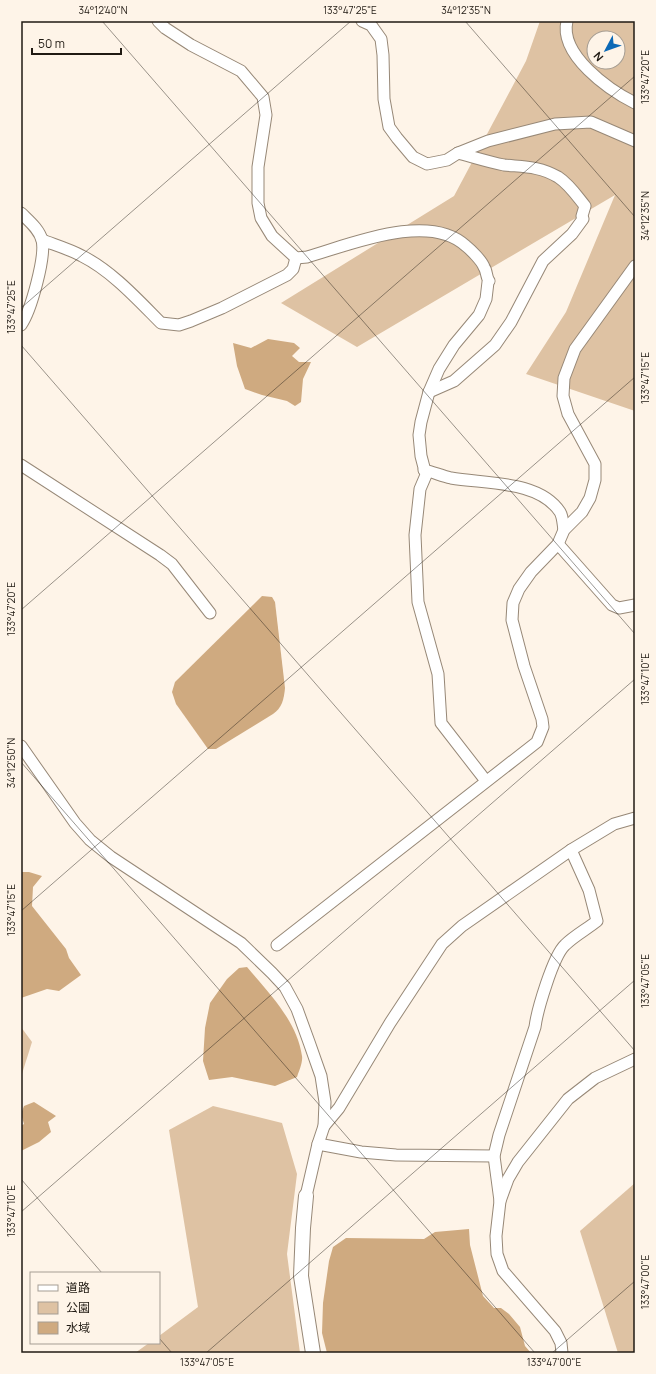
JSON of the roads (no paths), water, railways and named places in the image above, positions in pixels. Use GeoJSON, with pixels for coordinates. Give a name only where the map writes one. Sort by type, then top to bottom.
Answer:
{"type":"FeatureCollection","features":[{"type":"Feature","properties":{"kind":"street"},"geometry":{"type":"LineString","coordinates":[[158,21],[191,44],[241,71],[263,97],[266,115],[258,167],[258,202],[261,218],[272,236],[296,258],[307,257],[387,233],[419,230],[455,237],[466,245],[484,266],[487,278],[490,281],[488,282],[486,299],[479,315],[454,345],[438,370],[429,392],[420,422],[419,435],[426,475],[420,489],[415,535],[418,602],[438,674],[441,723],[486,781]]}},
{"type":"Feature","properties":{"kind":"street"},"geometry":{"type":"LineString","coordinates":[[362,21],[371,25],[381,39],[384,99],[390,127],[396,138],[412,157],[427,164],[447,160],[488,141],[555,124],[591,122],[635,141]]}},
{"type":"Feature","properties":{"kind":"street"},"geometry":{"type":"LineString","coordinates":[[567,21],[566,39],[578,59],[598,79],[635,103]]}},
{"type":"Feature","properties":{"kind":"street"},"geometry":{"type":"LineString","coordinates":[[429,392],[454,381],[495,345],[511,322],[543,261],[572,234],[583,219],[582,216],[585,206],[567,184],[558,177],[546,171],[530,166],[503,165],[458,154]]}},
{"type":"Feature","properties":{"kind":"street"},"geometry":{"type":"LineString","coordinates":[[21,213],[35,226],[42,240],[41,265],[29,310],[21,325]]}},
{"type":"Feature","properties":{"kind":"street"},"geometry":{"type":"LineString","coordinates":[[42,240],[82,256],[98,265],[126,288],[161,324],[179,325],[222,308],[287,275],[293,269],[296,258]]}},
{"type":"Feature","properties":{"kind":"street"},"geometry":{"type":"LineString","coordinates":[[277,945],[537,742],[543,727],[542,719],[524,666],[512,620],[513,603],[519,589],[531,572],[558,544],[564,530],[582,512],[590,498],[595,480],[595,464],[568,414],[563,396],[564,378],[575,349],[635,266]]}},
{"type":"Feature","properties":{"kind":"street"},"geometry":{"type":"LineString","coordinates":[[21,465],[172,564],[210,613]]}},
{"type":"Feature","properties":{"kind":"street"},"geometry":{"type":"LineString","coordinates":[[424,470],[435,472],[449,478],[522,488],[541,495],[550,501],[561,513],[564,530]]}},
{"type":"Feature","properties":{"kind":"street"},"geometry":{"type":"LineString","coordinates":[[558,544],[612,605],[619,608],[635,605]]}},
{"type":"Feature","properties":{"kind":"street"},"geometry":{"type":"LineString","coordinates":[[21,746],[75,823],[90,840],[111,857],[241,943],[285,987],[297,1010],[321,1076],[325,1102],[324,1126],[318,1144],[306,1196],[303,1228],[301,1276],[313,1353]]}},
{"type":"Feature","properties":{"kind":"street"},"geometry":{"type":"LineString","coordinates":[[324,1126],[339,1108],[390,1023],[442,944],[462,926],[571,850],[614,824],[635,818]]}},
{"type":"Feature","properties":{"kind":"street"},"geometry":{"type":"LineString","coordinates":[[500,1201],[494,1156],[499,1135],[535,1027],[536,1015],[552,968],[563,946],[597,921],[589,890],[571,850]]}},
{"type":"Feature","properties":{"kind":"street"},"geometry":{"type":"LineString","coordinates":[[562,1353],[561,1343],[555,1332],[503,1271],[497,1254],[496,1236],[500,1201],[508,1179],[518,1162],[568,1099],[595,1078],[635,1059]]}},
{"type":"Feature","properties":{"kind":"street"},"geometry":{"type":"LineString","coordinates":[[318,1144],[360,1152],[396,1155],[494,1156]]}},
{"type":"Feature","properties":{"kind":"water"},"geometry":{"type":"Polygon","coordinates":[[[268,339],[294,343],[300,348],[292,356],[299,362],[311,362],[303,379],[301,402],[295,406],[287,401],[245,389],[237,366],[233,343],[251,348],[268,339]]]}},
{"type":"Feature","properties":{"kind":"water"},"geometry":{"type":"Polygon","coordinates":[[[262,596],[272,597],[275,602],[285,688],[282,703],[279,709],[273,714],[216,749],[208,749],[176,704],[172,692],[175,682],[262,596]]]}},
{"type":"Feature","properties":{"kind":"water"},"geometry":{"type":"Polygon","coordinates":[[[21,872],[29,872],[42,876],[33,887],[32,906],[66,949],[69,958],[81,975],[59,991],[47,989],[21,998],[21,872]]]}},
{"type":"Feature","properties":{"kind":"water"},"geometry":{"type":"Polygon","coordinates":[[[247,967],[281,1008],[299,1043],[302,1058],[297,1077],[275,1086],[232,1077],[209,1080],[203,1061],[205,1028],[210,1003],[227,979],[239,968],[247,967]]]}},
{"type":"Feature","properties":{"kind":"water"},"geometry":{"type":"Polygon","coordinates":[[[34,1102],[56,1116],[48,1122],[51,1132],[39,1142],[21,1151],[21,1126],[24,1124],[21,1114],[24,1106],[34,1102]]]}},
{"type":"Feature","properties":{"kind":"water"},"geometry":{"type":"Polygon","coordinates":[[[469,1229],[470,1245],[483,1296],[494,1308],[501,1308],[509,1314],[520,1327],[525,1346],[531,1353],[327,1353],[322,1333],[323,1303],[329,1261],[333,1247],[346,1238],[424,1239],[435,1232],[469,1229]]]}}]}
